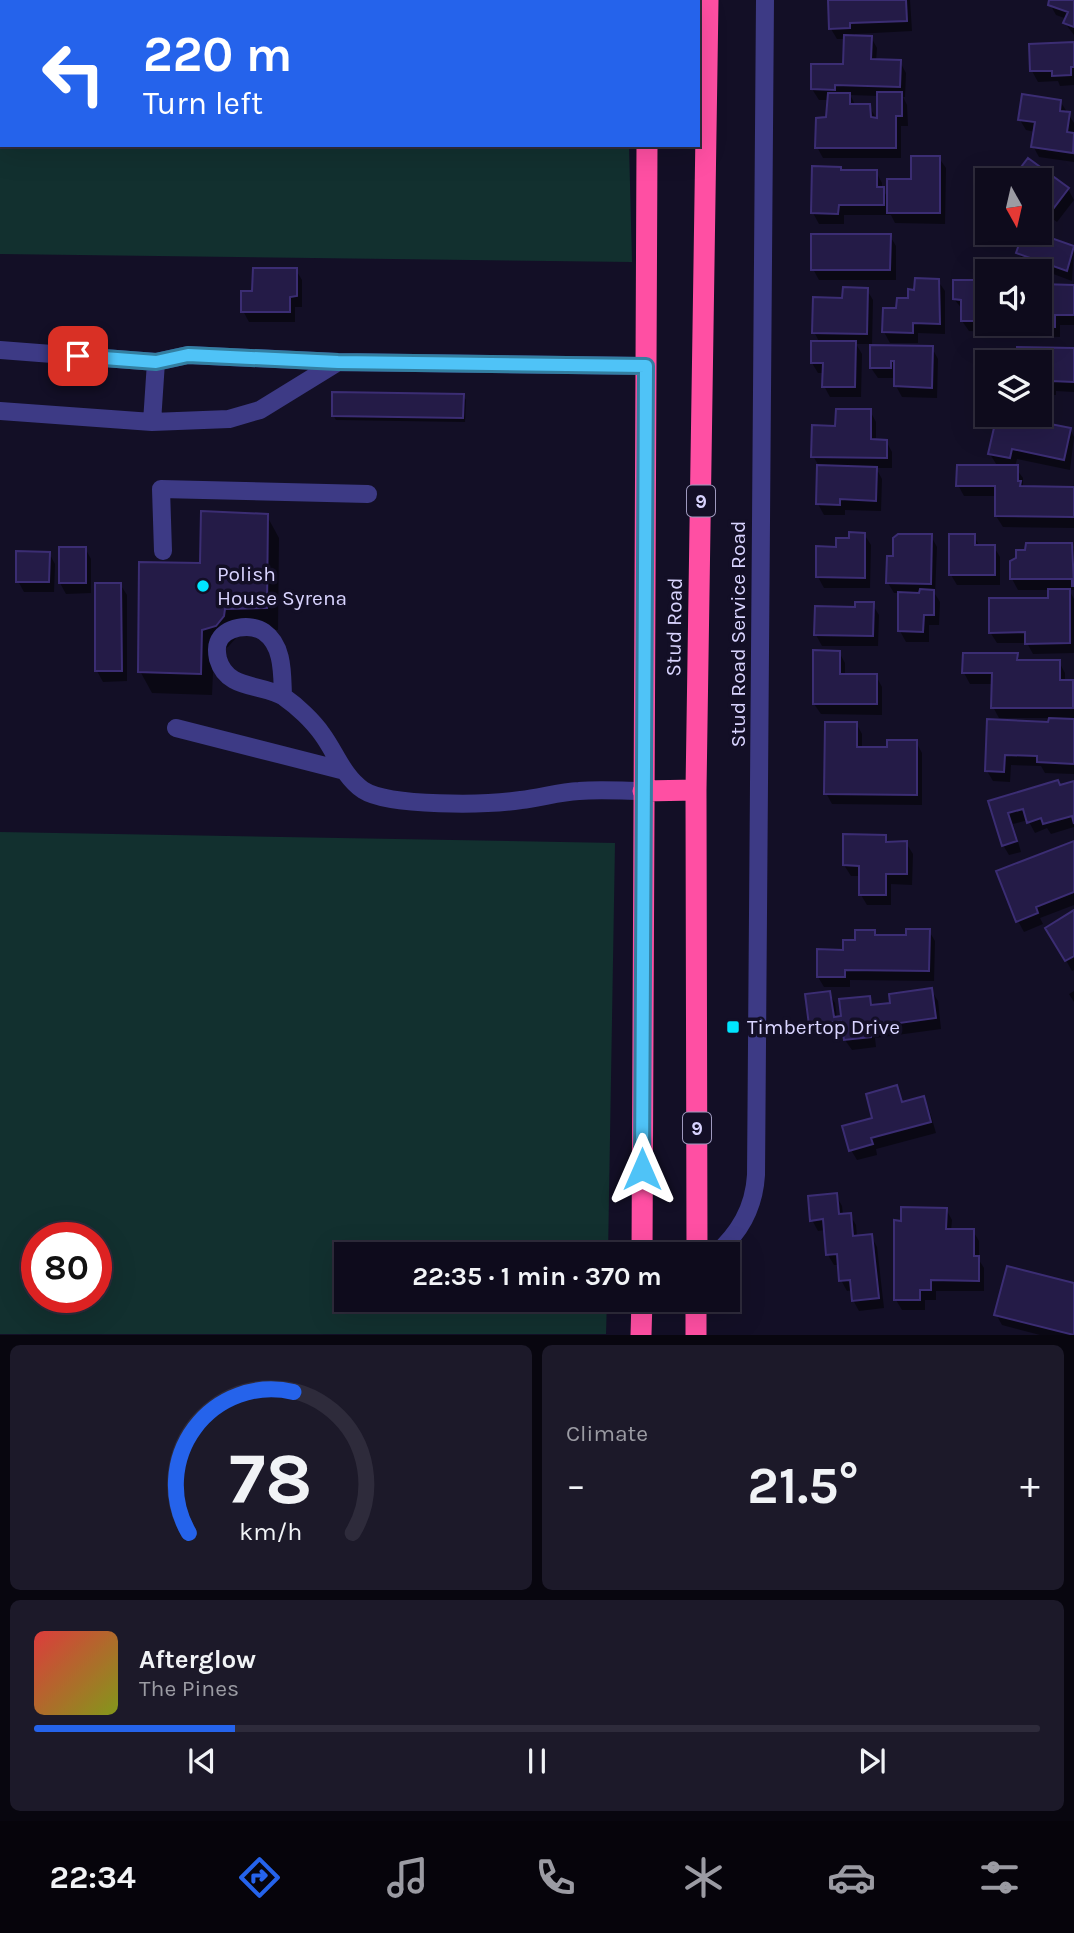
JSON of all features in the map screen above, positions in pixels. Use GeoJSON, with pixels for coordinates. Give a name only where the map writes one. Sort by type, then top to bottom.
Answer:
{"type":"FeatureCollection","features":[{"type":"Feature","properties":{"kind":"highway","name":"Stud Road"},"geometry":{"type":"LineString","coordinates":[[697,1242],[696,790],[708,0]]}},
{"type":"Feature","properties":{"kind":"highway","name":"Stud Road"},"geometry":{"type":"LineString","coordinates":[[642,1242],[647,147]]}},
{"type":"Feature","properties":{"kind":"highway"},"geometry":{"type":"LineString","coordinates":[[643,791],[696,790]]}},
{"type":"Feature","properties":{"kind":"highway"},"geometry":{"type":"LineString","coordinates":[[641,1335],[642,1312]]}},
{"type":"Feature","properties":{"kind":"highway"},"geometry":{"type":"LineString","coordinates":[[696,1312],[696,1335]]}},
{"type":"Feature","properties":{"kind":"street","name":"Stud Road Service Road"},"geometry":{"type":"LineString","coordinates":[[727,1242],[742,1225],[751,1204],[756,1175],[765,0]]}},
{"type":"Feature","properties":{"kind":"street"},"geometry":{"type":"LineString","coordinates":[[0,350],[156,362],[188,355],[338,362],[646,366]]}},
{"type":"Feature","properties":{"kind":"street"},"geometry":{"type":"LineString","coordinates":[[152,422],[156,362]]}},
{"type":"Feature","properties":{"kind":"street"},"geometry":{"type":"LineString","coordinates":[[0,411],[152,422],[229,419],[260,410],[338,362]]}},
{"type":"Feature","properties":{"kind":"street"},"geometry":{"type":"LineString","coordinates":[[163,551],[161,489],[368,494]]}},
{"type":"Feature","properties":{"kind":"street"},"geometry":{"type":"LineString","coordinates":[[283,696],[322,733],[345,771],[364,790],[377,796],[403,801],[497,802],[578,791],[643,791]]}},
{"type":"Feature","properties":{"kind":"street"},"geometry":{"type":"LineString","coordinates":[[176,728],[345,771]]}},
{"type":"Feature","properties":{"kind":"green space"},"geometry":{"type":"Polygon","coordinates":[[[0,147],[629,147],[632,262],[0,254],[0,147]]]}},
{"type":"Feature","properties":{"kind":"green space"},"geometry":{"type":"Polygon","coordinates":[[[0,832],[615,843],[608,1242],[334,1242],[334,1312],[607,1312],[606,1334],[0,1334],[0,832]]]}},
{"type":"Feature","properties":{"kind":"building"},"geometry":{"type":"Polygon","coordinates":[[[828,0],[906,0],[907,21],[850,23],[850,28],[829,29],[828,0]]]}},
{"type":"Feature","properties":{"kind":"building"},"geometry":{"type":"Polygon","coordinates":[[[1049,0],[1074,0],[1074,27],[1063,23],[1068,12],[1048,5],[1049,0]]]}},
{"type":"Feature","properties":{"kind":"building"},"geometry":{"type":"Polygon","coordinates":[[[844,35],[872,36],[871,59],[901,60],[900,87],[835,85],[835,90],[811,89],[811,64],[843,64],[844,35]]]}},
{"type":"Feature","properties":{"kind":"building"},"geometry":{"type":"Polygon","coordinates":[[[1074,42],[1074,67],[1071,67],[1071,75],[1052,76],[1052,71],[1030,71],[1029,44],[1074,42]]]}},
{"type":"Feature","properties":{"kind":"building"},"geometry":{"type":"Polygon","coordinates":[[[877,92],[902,92],[902,116],[896,116],[896,148],[815,148],[816,118],[826,117],[828,93],[850,93],[850,104],[870,104],[871,117],[877,118],[877,92]]]}},
{"type":"Feature","properties":{"kind":"building"},"geometry":{"type":"Polygon","coordinates":[[[1022,94],[1061,100],[1060,111],[1070,112],[1067,132],[1074,133],[1073,153],[1031,147],[1035,122],[1018,120],[1022,94]]]}},
{"type":"Feature","properties":{"kind":"building"},"geometry":{"type":"Polygon","coordinates":[[[911,156],[940,156],[940,213],[887,213],[887,179],[911,179],[911,156]]]}},
{"type":"Feature","properties":{"kind":"building"},"geometry":{"type":"Polygon","coordinates":[[[1028,158],[1042,168],[1020,168],[1028,158]]]}},
{"type":"Feature","properties":{"kind":"building"},"geometry":{"type":"Polygon","coordinates":[[[812,166],[841,167],[841,170],[877,170],[877,187],[884,187],[884,205],[839,205],[838,214],[811,213],[812,166]]]}},
{"type":"Feature","properties":{"kind":"building"},"geometry":{"type":"Polygon","coordinates":[[[1052,176],[1069,188],[1052,210],[1052,176]]]}},
{"type":"Feature","properties":{"kind":"building"},"geometry":{"type":"Polygon","coordinates":[[[811,234],[891,234],[890,270],[811,270],[811,234]]]}},
{"type":"Feature","properties":{"kind":"building"},"geometry":{"type":"Polygon","coordinates":[[[1052,238],[1074,246],[1067,271],[1052,266],[1052,259],[1033,259],[1016,253],[1019,245],[1052,245],[1052,238]]]}},
{"type":"Feature","properties":{"kind":"building"},"geometry":{"type":"Polygon","coordinates":[[[253,268],[297,268],[297,296],[290,297],[290,312],[241,312],[241,291],[252,291],[253,268]]]}},
{"type":"Feature","properties":{"kind":"building"},"geometry":{"type":"Polygon","coordinates":[[[915,278],[939,279],[940,324],[913,323],[913,333],[882,332],[883,308],[896,308],[897,298],[908,298],[908,289],[914,290],[915,278]]]}},
{"type":"Feature","properties":{"kind":"building"},"geometry":{"type":"Polygon","coordinates":[[[953,280],[975,280],[975,321],[961,321],[961,300],[953,299],[953,280]]]}},
{"type":"Feature","properties":{"kind":"building"},"geometry":{"type":"Polygon","coordinates":[[[1052,284],[1074,285],[1074,315],[1055,315],[1055,327],[1052,327],[1052,284]]]}},
{"type":"Feature","properties":{"kind":"building"},"geometry":{"type":"Polygon","coordinates":[[[843,287],[868,288],[867,334],[812,333],[813,297],[842,298],[843,287]]]}},
{"type":"Feature","properties":{"kind":"building"},"geometry":{"type":"Polygon","coordinates":[[[811,341],[856,341],[855,387],[822,387],[823,363],[811,363],[811,341]]]}},
{"type":"Feature","properties":{"kind":"building"},"geometry":{"type":"Polygon","coordinates":[[[870,345],[933,346],[932,388],[894,386],[894,361],[891,361],[891,368],[870,368],[870,345]]]}},
{"type":"Feature","properties":{"kind":"building"},"geometry":{"type":"Polygon","coordinates":[[[1017,347],[1074,348],[1074,382],[1052,381],[1052,350],[1017,350],[1017,347]]]}},
{"type":"Feature","properties":{"kind":"building"},"geometry":{"type":"Polygon","coordinates":[[[332,392],[464,394],[463,418],[332,416],[332,392]]]}},
{"type":"Feature","properties":{"kind":"building"},"geometry":{"type":"Polygon","coordinates":[[[836,409],[871,409],[871,439],[887,440],[887,458],[811,457],[812,425],[835,426],[836,409]]]}},
{"type":"Feature","properties":{"kind":"building"},"geometry":{"type":"Polygon","coordinates":[[[1052,424],[1071,428],[1064,460],[1012,449],[1010,458],[988,454],[994,427],[1052,427],[1052,424]]]}},
{"type":"Feature","properties":{"kind":"building"},"geometry":{"type":"Polygon","coordinates":[[[817,465],[877,467],[876,501],[840,499],[840,505],[816,504],[817,465]]]}},
{"type":"Feature","properties":{"kind":"building"},"geometry":{"type":"Polygon","coordinates":[[[957,465],[1018,465],[1020,486],[1074,487],[1074,517],[995,516],[995,486],[956,486],[957,465]]]}},
{"type":"Feature","properties":{"kind":"building","name":"Polish House Syrena"},"geometry":{"type":"Polygon","coordinates":[[[201,511],[268,514],[267,608],[225,609],[224,616],[216,626],[202,630],[201,674],[138,672],[139,562],[200,563],[201,511]]]}},
{"type":"Feature","properties":{"kind":"building"},"geometry":{"type":"Polygon","coordinates":[[[849,532],[865,533],[865,578],[816,577],[816,546],[836,547],[836,538],[849,538],[849,532]]]}},
{"type":"Feature","properties":{"kind":"building"},"geometry":{"type":"Polygon","coordinates":[[[898,534],[932,534],[931,584],[886,583],[887,556],[893,556],[893,538],[898,534]]]}},
{"type":"Feature","properties":{"kind":"building"},"geometry":{"type":"Polygon","coordinates":[[[949,534],[975,534],[975,545],[995,545],[995,575],[949,575],[949,534]]]}},
{"type":"Feature","properties":{"kind":"building"},"geometry":{"type":"Polygon","coordinates":[[[1026,543],[1072,543],[1074,586],[1072,579],[1010,579],[1010,561],[1016,558],[1016,550],[1025,550],[1026,543]]]}},
{"type":"Feature","properties":{"kind":"building"},"geometry":{"type":"Polygon","coordinates":[[[59,547],[86,547],[86,583],[59,583],[59,547]]]}},
{"type":"Feature","properties":{"kind":"building"},"geometry":{"type":"Polygon","coordinates":[[[16,551],[50,552],[49,582],[16,582],[16,551]]]}},
{"type":"Feature","properties":{"kind":"building"},"geometry":{"type":"Polygon","coordinates":[[[95,583],[121,583],[122,671],[95,671],[95,583]]]}},
{"type":"Feature","properties":{"kind":"building"},"geometry":{"type":"Polygon","coordinates":[[[920,589],[934,590],[934,615],[924,615],[923,632],[898,631],[898,592],[919,593],[920,589]]]}},
{"type":"Feature","properties":{"kind":"building"},"geometry":{"type":"Polygon","coordinates":[[[1048,589],[1070,589],[1070,643],[1025,644],[1025,632],[989,633],[989,598],[1048,598],[1048,589]]]}},
{"type":"Feature","properties":{"kind":"building"},"geometry":{"type":"Polygon","coordinates":[[[855,602],[874,602],[873,636],[814,635],[815,606],[855,607],[855,602]]]}},
{"type":"Feature","properties":{"kind":"building"},"geometry":{"type":"Polygon","coordinates":[[[813,650],[840,651],[840,674],[877,674],[877,704],[813,704],[813,650]]]}},
{"type":"Feature","properties":{"kind":"building"},"geometry":{"type":"Polygon","coordinates":[[[963,653],[1018,653],[1017,660],[1060,660],[1060,680],[1073,680],[1073,708],[991,708],[992,673],[962,673],[963,653]]]}},
{"type":"Feature","properties":{"kind":"building"},"geometry":{"type":"Polygon","coordinates":[[[1049,718],[1074,719],[1074,764],[1037,762],[1037,756],[1005,755],[1004,772],[985,771],[987,719],[1048,722],[1049,718]]]}},
{"type":"Feature","properties":{"kind":"building"},"geometry":{"type":"Polygon","coordinates":[[[825,722],[857,722],[857,747],[887,747],[887,740],[917,740],[917,795],[824,794],[825,722]]]}},
{"type":"Feature","properties":{"kind":"building"},"geometry":{"type":"Polygon","coordinates":[[[1058,780],[1060,785],[1074,781],[1074,824],[1072,816],[1043,824],[1041,818],[1027,823],[1023,809],[1008,813],[1017,841],[1002,846],[988,801],[1058,780]]]}},
{"type":"Feature","properties":{"kind":"building"},"geometry":{"type":"Polygon","coordinates":[[[843,834],[886,835],[886,842],[907,841],[907,874],[886,874],[886,895],[859,895],[859,866],[843,865],[843,834]]]}},
{"type":"Feature","properties":{"kind":"building"},"geometry":{"type":"Polygon","coordinates":[[[1074,841],[1074,892],[1036,907],[1038,913],[1016,922],[996,871],[1074,841]]]}},
{"type":"Feature","properties":{"kind":"building"},"geometry":{"type":"Polygon","coordinates":[[[1074,910],[1074,956],[1065,961],[1045,928],[1074,910]]]}},
{"type":"Feature","properties":{"kind":"building"},"geometry":{"type":"Polygon","coordinates":[[[906,929],[930,929],[929,971],[845,970],[845,977],[817,977],[817,949],[843,950],[843,940],[855,940],[855,930],[875,930],[875,935],[906,935],[906,929]]]}},
{"type":"Feature","properties":{"kind":"building"},"geometry":{"type":"Polygon","coordinates":[[[932,988],[936,1018],[870,1027],[871,1037],[844,1040],[841,1021],[809,1025],[805,994],[830,991],[834,1017],[841,1016],[839,999],[870,996],[871,1005],[890,1003],[889,994],[932,988]]]}},
{"type":"Feature","properties":{"kind":"building"},"geometry":{"type":"Polygon","coordinates":[[[897,1085],[902,1102],[924,1096],[931,1122],[871,1138],[873,1144],[849,1151],[842,1126],[872,1118],[866,1094],[897,1085]]]}},
{"type":"Feature","properties":{"kind":"building"},"geometry":{"type":"Polygon","coordinates":[[[837,1193],[839,1214],[851,1213],[853,1236],[872,1234],[879,1298],[852,1301],[850,1280],[839,1281],[837,1254],[826,1255],[823,1219],[810,1221],[808,1196],[837,1193]]]}},
{"type":"Feature","properties":{"kind":"building"},"geometry":{"type":"Polygon","coordinates":[[[901,1207],[947,1208],[946,1229],[974,1229],[974,1256],[979,1256],[979,1281],[931,1280],[931,1290],[920,1290],[920,1300],[894,1300],[894,1220],[901,1221],[901,1207]]]}},
{"type":"Feature","properties":{"kind":"building"},"geometry":{"type":"Polygon","coordinates":[[[1007,1266],[1074,1283],[1074,1335],[994,1315],[1007,1266]]]}},
{"type":"Feature","properties":{"kind":"place","name":"Polish House Syrena"},"geometry":{"type":"Point","coordinates":[203,586]}},
{"type":"Feature","properties":{"kind":"place","name":"Timbertop Drive"},"geometry":{"type":"Point","coordinates":[733,1027]}},
{"type":"Feature","properties":{"kind":"route"},"geometry":{"type":"LineString","coordinates":[[78,356],[156,362],[188,355],[338,362],[646,366],[642,1169]]}}]}
